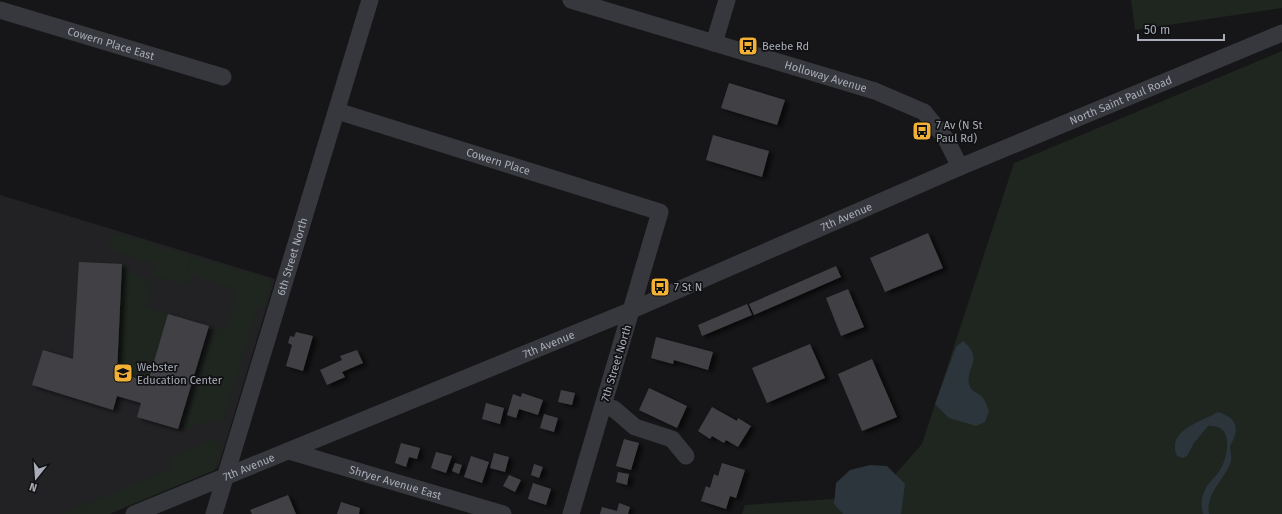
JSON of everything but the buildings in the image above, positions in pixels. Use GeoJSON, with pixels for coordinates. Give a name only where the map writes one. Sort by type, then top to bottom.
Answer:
{"type":"FeatureCollection","features":[{"type":"Feature","properties":{"kind":"street","name":"6th Street North"},"geometry":{"type":"LineString","coordinates":[[214,514],[370,0]]}},
{"type":"Feature","properties":{"kind":"street","name":"Holloway Avenue"},"geometry":{"type":"LineString","coordinates":[[571,0],[875,91],[924,112],[946,139],[960,166]]}},
{"type":"Feature","properties":{"kind":"street"},"geometry":{"type":"LineString","coordinates":[[714,43],[727,0]]}},
{"type":"Feature","properties":{"kind":"street","name":"Cowern Place East"},"geometry":{"type":"LineString","coordinates":[[8,8],[223,77]]}},
{"type":"Feature","properties":{"kind":"street","name":"North Saint Paul Road"},"geometry":{"type":"LineString","coordinates":[[960,166],[1282,33]]}},
{"type":"Feature","properties":{"kind":"street","name":"Cowern Place"},"geometry":{"type":"LineString","coordinates":[[337,111],[660,212]]}},
{"type":"Feature","properties":{"kind":"street","name":"7th Avenue"},"geometry":{"type":"LineString","coordinates":[[134,514],[632,310],[960,166]]}},
{"type":"Feature","properties":{"kind":"street","name":"7th Street North"},"geometry":{"type":"LineString","coordinates":[[571,514],[660,212]]}},
{"type":"Feature","properties":{"kind":"street"},"geometry":{"type":"LineString","coordinates":[[604,406],[614,409],[635,427],[672,439],[686,456]]}},
{"type":"Feature","properties":{"kind":"street","name":"Shryer Avenue East"},"geometry":{"type":"LineString","coordinates":[[289,450],[502,514]]}},
{"type":"Feature","properties":{"kind":"shaded area"},"geometry":{"type":"Polygon","coordinates":[[[1131,0],[1282,0],[1282,8],[1135,30],[1131,0]]]}},
{"type":"Feature","properties":{"kind":"shaded area"},"geometry":{"type":"Polygon","coordinates":[[[1282,51],[1282,514],[742,514],[745,505],[876,496],[922,444],[1014,163],[1282,51]]]}},
{"type":"Feature","properties":{"kind":"shaded area","name":"Webster Education Center"},"geometry":{"type":"Polygon","coordinates":[[[0,195],[275,279],[218,468],[109,514],[0,514],[0,195]]]}},
{"type":"Feature","properties":{"kind":"shaded area"},"geometry":{"type":"Polygon","coordinates":[[[113,232],[190,256],[186,270],[193,272],[188,286],[153,275],[155,267],[153,263],[108,249],[113,232]]]}},
{"type":"Feature","properties":{"kind":"shaded area"},"geometry":{"type":"Polygon","coordinates":[[[192,256],[272,280],[265,306],[257,307],[224,420],[201,423],[183,430],[214,327],[226,330],[237,289],[193,276],[194,272],[187,269],[192,256]]]}},
{"type":"Feature","properties":{"kind":"shaded area"},"geometry":{"type":"Polygon","coordinates":[[[122,264],[153,285],[146,307],[168,314],[148,382],[117,372],[122,264]]]}},
{"type":"Feature","properties":{"kind":"shaded area"},"geometry":{"type":"Polygon","coordinates":[[[963,341],[973,353],[974,358],[968,378],[970,387],[980,395],[989,411],[985,422],[976,426],[949,418],[935,404],[956,347],[963,341]]]}},
{"type":"Feature","properties":{"kind":"shaded area"},"geometry":{"type":"Polygon","coordinates":[[[1218,412],[1227,416],[1233,421],[1236,428],[1236,433],[1230,446],[1231,461],[1210,500],[1209,514],[1203,514],[1202,502],[1204,493],[1208,484],[1220,470],[1226,456],[1226,435],[1216,426],[1208,426],[1194,443],[1187,456],[1183,458],[1177,456],[1175,447],[1176,440],[1187,428],[1218,412]]]}},
{"type":"Feature","properties":{"kind":"shaded area"},"geometry":{"type":"Polygon","coordinates":[[[211,440],[223,443],[215,470],[109,514],[62,514],[172,468],[169,458],[211,440]]]}},
{"type":"Feature","properties":{"kind":"shaded area"},"geometry":{"type":"Polygon","coordinates":[[[870,465],[887,466],[905,484],[901,514],[843,514],[834,504],[836,483],[850,470],[870,465]]]}},
{"type":"Feature","properties":{"kind":"place","name":"Beebe Rd"},"geometry":{"type":"Point","coordinates":[748,46]}},
{"type":"Feature","properties":{"kind":"place","name":"7 Av (N St Paul Rd)"},"geometry":{"type":"Point","coordinates":[922,131]}},
{"type":"Feature","properties":{"kind":"place","name":"7 St N"},"geometry":{"type":"Point","coordinates":[660,287]}},
{"type":"Feature","properties":{"kind":"place","name":"Webster Education Center"},"geometry":{"type":"Point","coordinates":[123,373]}}]}
